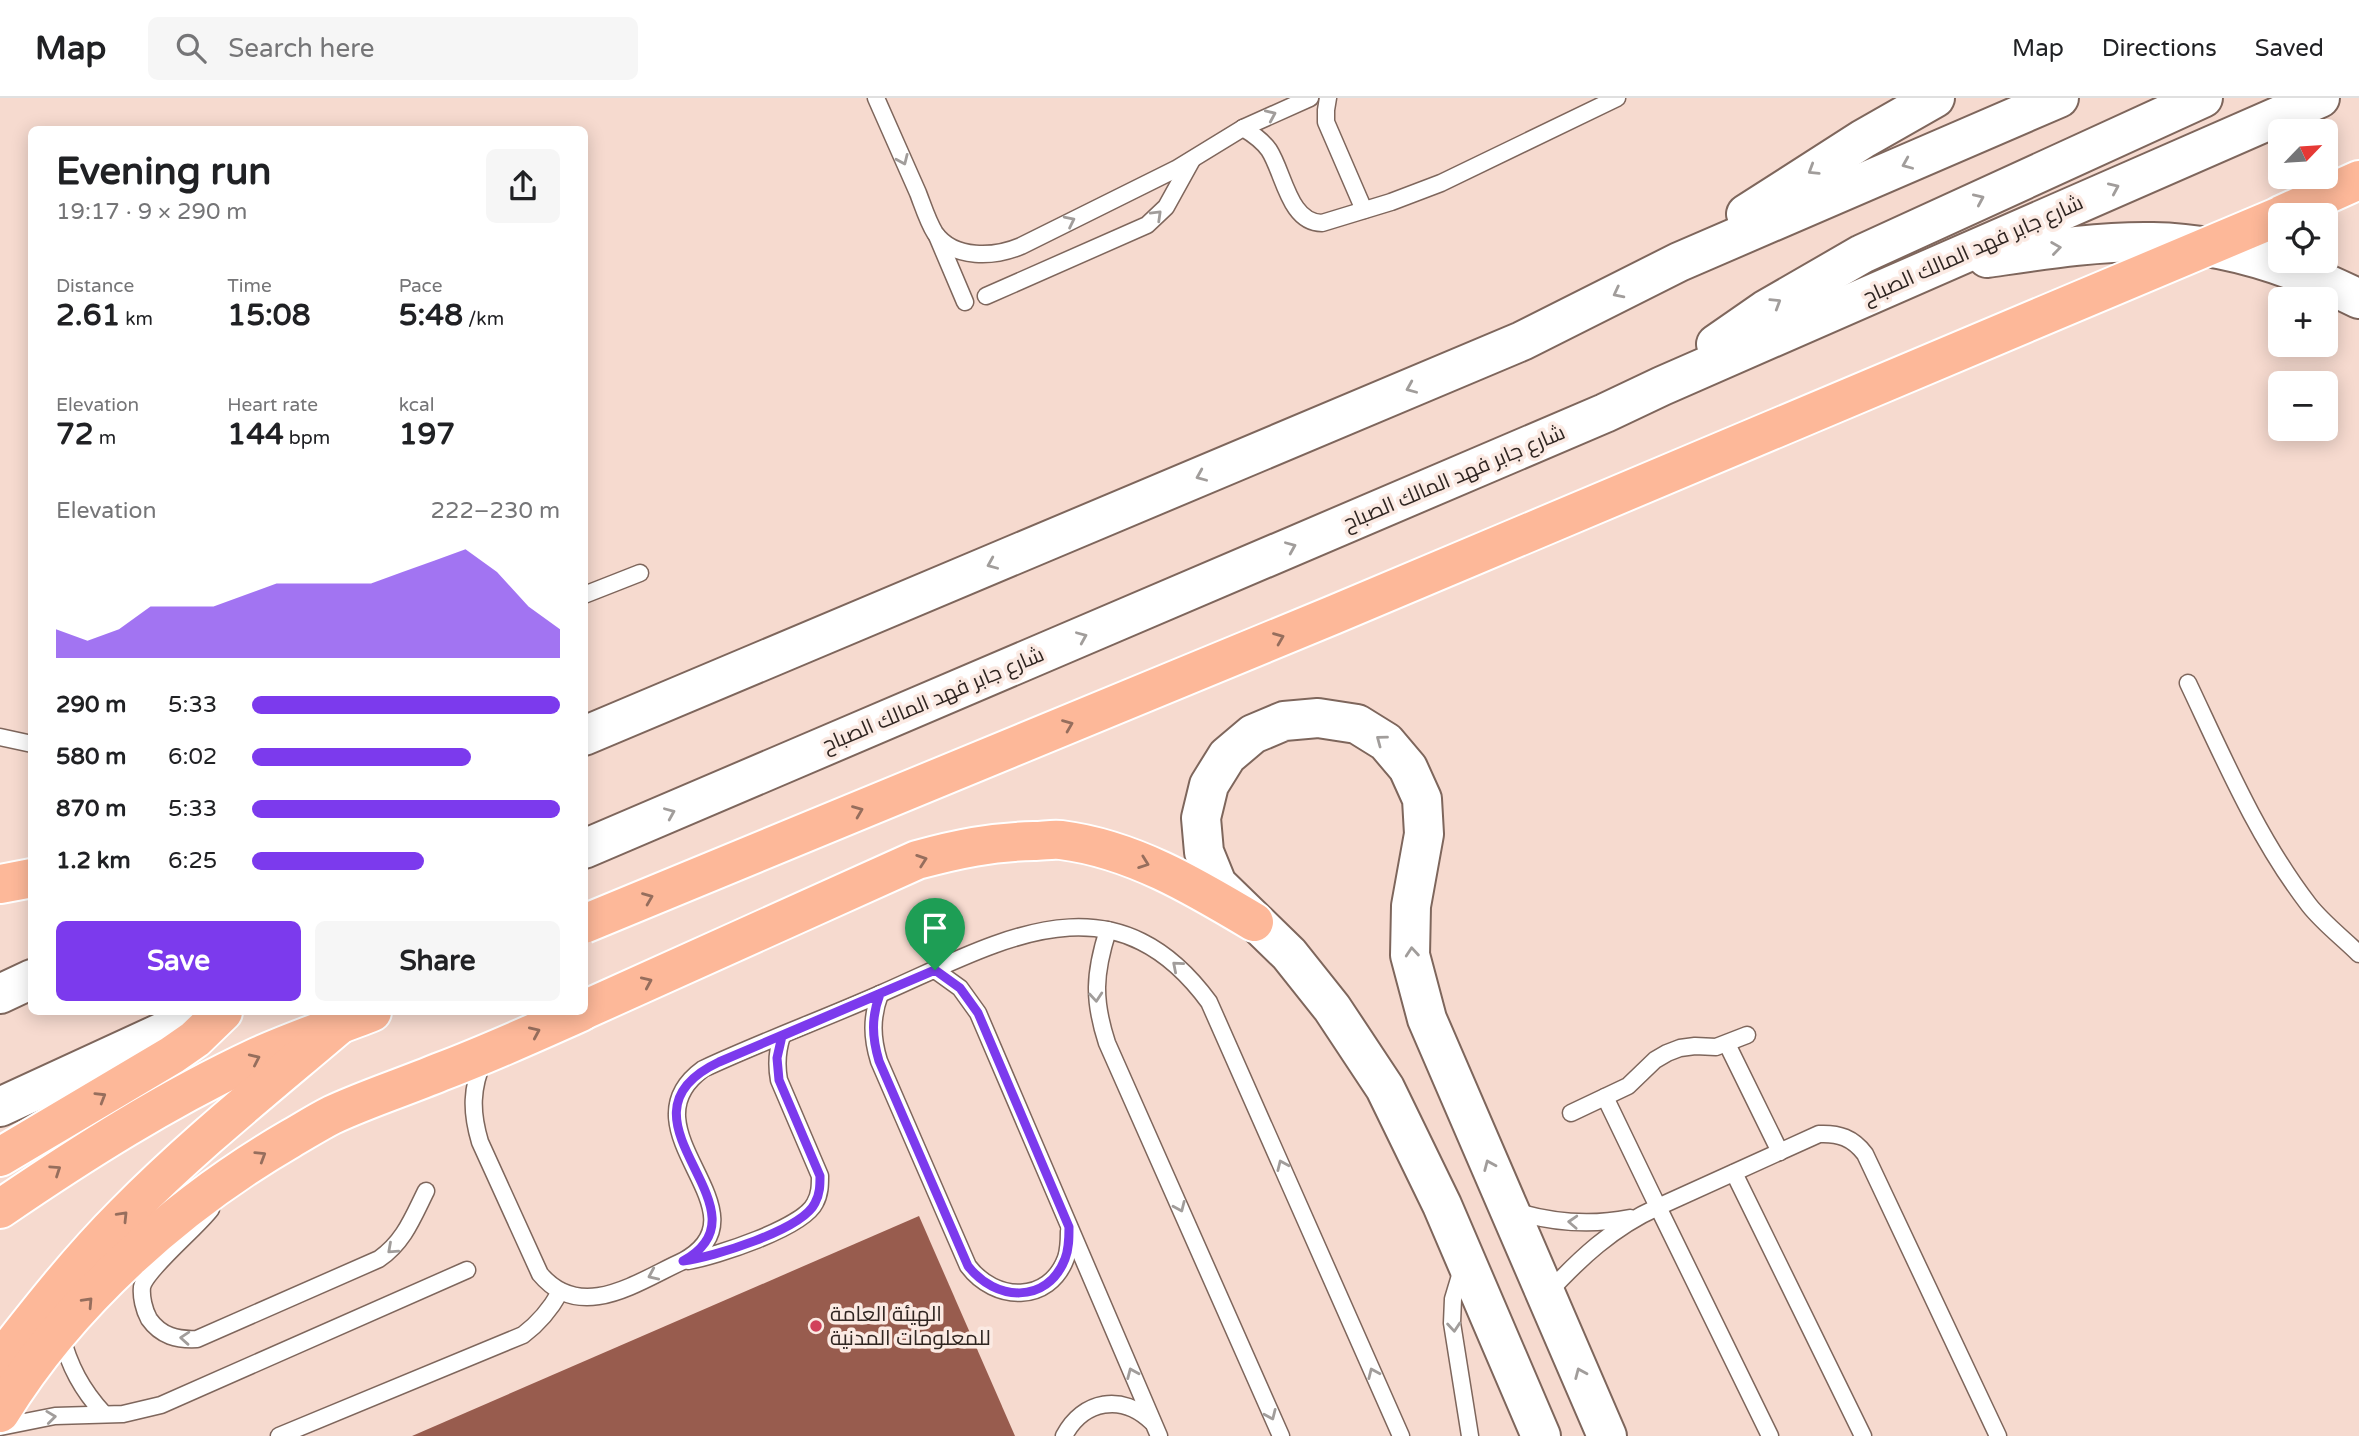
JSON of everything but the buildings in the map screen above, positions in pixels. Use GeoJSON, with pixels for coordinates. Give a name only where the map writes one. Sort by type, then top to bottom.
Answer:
{"type":"FeatureCollection","features":[{"type":"Feature","properties":{"kind":"highway"},"geometry":{"type":"LineString","coordinates":[[2308,203],[2359,180]]}},
{"type":"Feature","properties":{"kind":"highway"},"geometry":{"type":"LineString","coordinates":[[588,922],[1333,615],[2268,220]]}},
{"type":"Feature","properties":{"kind":"highway"},"geometry":{"type":"LineString","coordinates":[[588,1009],[917,860],[964,847],[1060,840],[1108,850],[1153,866],[1198,888],[1254,922]]}},
{"type":"Feature","properties":{"kind":"highway"},"geometry":{"type":"LineString","coordinates":[[0,884],[28,879]]}},
{"type":"Feature","properties":{"kind":"highway"},"geometry":{"type":"LineString","coordinates":[[0,1157],[173,1055],[195,1039],[220,1015]]}},
{"type":"Feature","properties":{"kind":"highway"},"geometry":{"type":"LineString","coordinates":[[0,1413],[60,1332],[125,1262],[154,1234],[224,1181],[332,1115],[486,1054],[574,1015]]}},
{"type":"Feature","properties":{"kind":"highway"},"geometry":{"type":"LineString","coordinates":[[0,1209],[64,1165],[177,1098],[258,1056],[356,1018]]}},
{"type":"Feature","properties":{"kind":"highway"},"geometry":{"type":"LineString","coordinates":[[0,1361],[72,1270],[122,1216],[176,1164],[356,1018]]}},
{"type":"Feature","properties":{"kind":"street"},"geometry":{"type":"LineString","coordinates":[[1679,262],[1800,178],[1935,98]]}},
{"type":"Feature","properties":{"kind":"street"},"geometry":{"type":"LineString","coordinates":[[588,734],[1522,341],[1679,262],[2059,98]]}},
{"type":"Feature","properties":{"kind":"street"},"geometry":{"type":"LineString","coordinates":[[1662,386],[1765,310],[1862,254],[2203,98]]}},
{"type":"Feature","properties":{"kind":"street","name":"شارع جابر فهد المالك الصباح"},"geometry":{"type":"LineString","coordinates":[[588,847],[1605,413],[2320,98]]}},
{"type":"Feature","properties":{"kind":"street"},"geometry":{"type":"LineString","coordinates":[[1940,265],[2084,244],[2155,242],[2225,250],[2294,269],[2359,299]]}},
{"type":"Feature","properties":{"kind":"street"},"geometry":{"type":"LineString","coordinates":[[1537,1431],[1442,1205],[1385,1087],[1332,1008],[1289,954],[1217,884],[1204,852],[1201,818],[1209,785],[1227,756],[1253,734],[1284,721],[1318,718],[1357,724],[1386,742],[1408,768],[1422,799],[1424,834],[1411,906],[1410,955],[1427,1019],[1607,1436]]}},
{"type":"Feature","properties":{"kind":"street"},"geometry":{"type":"LineString","coordinates":[[0,994],[28,981]]}},
{"type":"Feature","properties":{"kind":"street"},"geometry":{"type":"LineString","coordinates":[[0,1107],[199,1015]]}},
{"type":"Feature","properties":{"kind":"lane"},"geometry":{"type":"LineString","coordinates":[[876,98],[965,302]]}},
{"type":"Feature","properties":{"kind":"lane"},"geometry":{"type":"LineString","coordinates":[[936,234],[947,243],[974,254],[1006,252],[1176,169],[1243,128],[1310,98]]}},
{"type":"Feature","properties":{"kind":"lane"},"geometry":{"type":"LineString","coordinates":[[1328,98],[1326,122],[1364,210]]}},
{"type":"Feature","properties":{"kind":"lane"},"geometry":{"type":"LineString","coordinates":[[1243,128],[1261,140],[1268,149],[1295,207],[1305,219],[1322,223],[1441,183],[1617,98]]}},
{"type":"Feature","properties":{"kind":"lane"},"geometry":{"type":"LineString","coordinates":[[986,296],[1147,225],[1166,207],[1193,159]]}},
{"type":"Feature","properties":{"kind":"lane"},"geometry":{"type":"LineString","coordinates":[[588,593],[640,573]]}},
{"type":"Feature","properties":{"kind":"lane"},"geometry":{"type":"LineString","coordinates":[[2188,683],[2234,781],[2268,843],[2310,906],[2359,954]]}},
{"type":"Feature","properties":{"kind":"lane"},"geometry":{"type":"LineString","coordinates":[[0,737],[28,743]]}},
{"type":"Feature","properties":{"kind":"lane"},"geometry":{"type":"LineString","coordinates":[[486,1054],[472,1097],[474,1120],[480,1142],[540,1274],[549,1285],[560,1292],[573,1297],[599,1297],[683,1261],[696,1254],[707,1242],[713,1212],[676,1119],[682,1090],[691,1078],[704,1069],[994,944],[1048,929],[1078,927],[1108,930],[1133,938],[1176,963],[1194,981],[1209,1002],[1401,1436]]}},
{"type":"Feature","properties":{"kind":"lane"},"geometry":{"type":"LineString","coordinates":[[1108,930],[1099,958],[1095,986],[1098,1016],[1107,1043],[1280,1436]]}},
{"type":"Feature","properties":{"kind":"lane"},"geometry":{"type":"LineString","coordinates":[[935,970],[960,988],[978,1013],[1156,1430]]}},
{"type":"Feature","properties":{"kind":"lane"},"geometry":{"type":"LineString","coordinates":[[880,994],[873,1021],[879,1061],[968,1266],[990,1287],[1004,1292],[1034,1290],[1047,1283],[1058,1272],[1065,1259],[1069,1227]]}},
{"type":"Feature","properties":{"kind":"lane"},"geometry":{"type":"LineString","coordinates":[[1571,1113],[1628,1086],[1655,1060],[1667,1053],[1680,1048],[1716,1047],[1746,1035]]}},
{"type":"Feature","properties":{"kind":"lane"},"geometry":{"type":"LineString","coordinates":[[683,1261],[713,1256],[748,1243],[806,1215],[815,1204],[820,1191],[820,1176],[779,1080],[777,1058],[782,1036]]}},
{"type":"Feature","properties":{"kind":"lane"},"geometry":{"type":"LineString","coordinates":[[1727,1044],[1780,1152]]}},
{"type":"Feature","properties":{"kind":"lane"},"geometry":{"type":"LineString","coordinates":[[1605,1097],[1770,1436]]}},
{"type":"Feature","properties":{"kind":"lane"},"geometry":{"type":"LineString","coordinates":[[1546,1295],[1589,1251],[1639,1216],[1819,1134],[1850,1139],[1865,1154],[1998,1436]]}},
{"type":"Feature","properties":{"kind":"lane"},"geometry":{"type":"LineString","coordinates":[[1734,1173],[1864,1436]]}},
{"type":"Feature","properties":{"kind":"lane"},"geometry":{"type":"LineString","coordinates":[[224,1181],[202,1222],[150,1273],[142,1285],[146,1314],[167,1336],[181,1340],[197,1339],[379,1259],[391,1251],[405,1234],[426,1191]]}},
{"type":"Feature","properties":{"kind":"lane"},"geometry":{"type":"LineString","coordinates":[[1507,1209],[1540,1219],[1573,1223],[1606,1223],[1639,1216]]}},
{"type":"Feature","properties":{"kind":"lane"},"geometry":{"type":"LineString","coordinates":[[1465,1260],[1453,1299],[1452,1323],[1470,1436]]}},
{"type":"Feature","properties":{"kind":"lane"},"geometry":{"type":"LineString","coordinates":[[0,1427],[55,1416],[123,1414],[161,1405],[467,1270]]}},
{"type":"Feature","properties":{"kind":"lane"},"geometry":{"type":"LineString","coordinates":[[279,1436],[523,1335],[544,1316],[560,1292]]}},
{"type":"Feature","properties":{"kind":"lane"},"geometry":{"type":"LineString","coordinates":[[60,1332],[76,1377],[104,1414]]}},
{"type":"Feature","properties":{"kind":"lane"},"geometry":{"type":"LineString","coordinates":[[1064,1436],[1084,1411],[1106,1404],[1128,1406],[1142,1413],[1156,1430]]}},
{"type":"Feature","properties":{"kind":"place","name":"الهيئة العامة للمعلومات المدنية"},"geometry":{"type":"Point","coordinates":[816,1326]}},
{"type":"Feature","properties":{"kind":"route"},"geometry":{"type":"LineString","coordinates":[[935,970],[960,988],[978,1013],[1069,1227],[1069,1244],[1058,1272],[1047,1283],[1034,1290],[1004,1292],[990,1287],[968,1266],[879,1061],[873,1021],[880,994],[782,1036],[778,1046],[779,1080],[820,1176],[820,1191],[815,1204],[806,1215],[748,1243],[713,1256],[683,1261],[696,1254],[707,1242],[713,1212],[676,1119],[682,1090],[691,1078],[719,1062],[935,970]]}}]}
